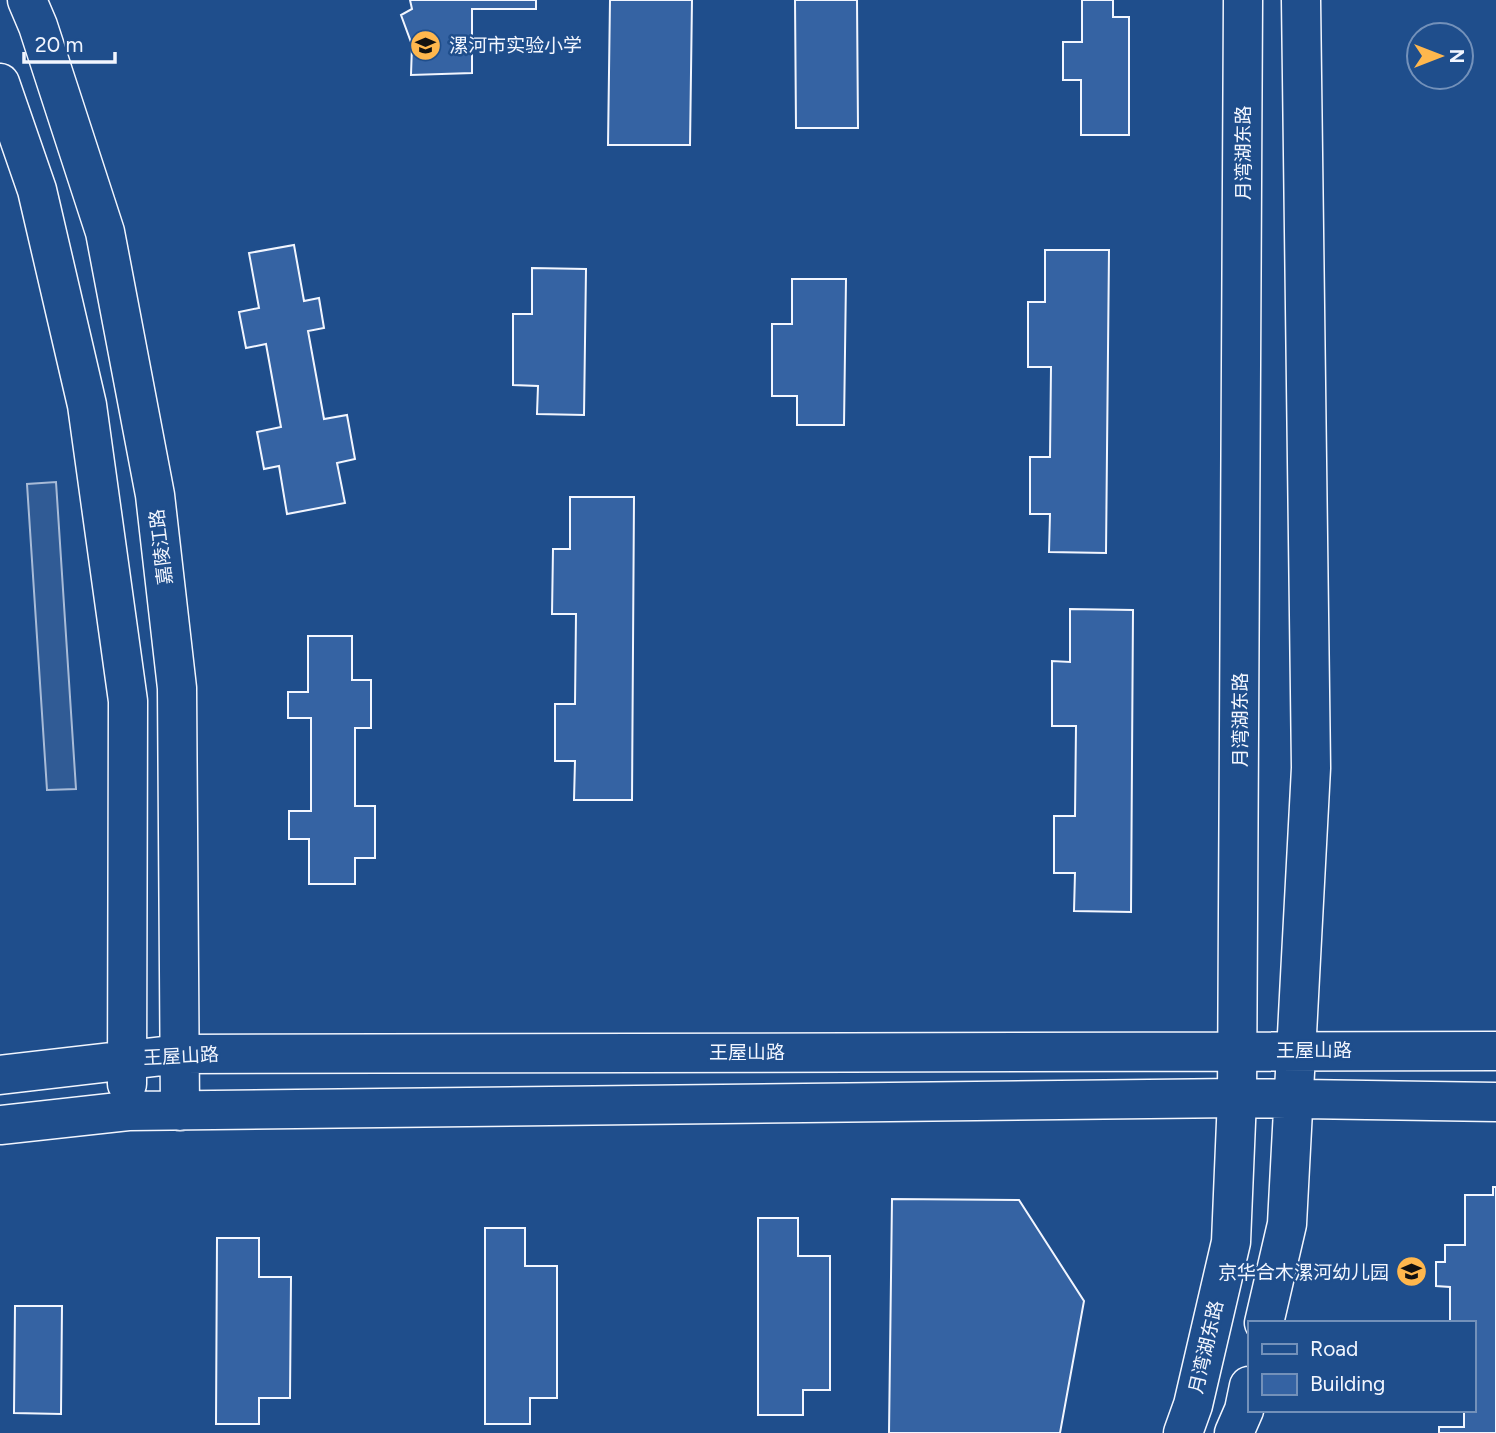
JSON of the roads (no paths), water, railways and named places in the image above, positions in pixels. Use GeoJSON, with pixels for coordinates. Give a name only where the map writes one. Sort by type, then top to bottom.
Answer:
{"type":"FeatureCollection","features":[{"type":"Feature","properties":{"kind":"street","name":"嘉陵江路"},"geometry":{"type":"LineString","coordinates":[[27,0],[38,26],[104,232],[155,495],[177,688],[180,1111]]}},
{"type":"Feature","properties":{"kind":"street","name":"月湾湖东路"},"geometry":{"type":"LineString","coordinates":[[1183,1433],[1193,1405],[1231,1242],[1239,1050],[1243,0]]}},
{"type":"Feature","properties":{"kind":"street"},"geometry":{"type":"LineString","coordinates":[[1264,1321],[1287,1224],[1311,768],[1301,0]]}},
{"type":"Feature","properties":{"kind":"street"},"geometry":{"type":"LineString","coordinates":[[0,83],[37,190],[87,405],[128,701],[128,1111]]}},
{"type":"Feature","properties":{"kind":"street","name":"王屋山路"},"geometry":{"type":"LineString","coordinates":[[0,1075],[180,1054],[1496,1051]]}},
{"type":"Feature","properties":{"kind":"street"},"geometry":{"type":"LineString","coordinates":[[0,1125],[128,1111],[1237,1098],[1496,1102]]}},
{"type":"Feature","properties":{"kind":"street"},"geometry":{"type":"LineString","coordinates":[[1234,1433],[1244,1410],[1248,1391]]}},
{"type":"Feature","properties":{"kind":"place","name":"漯河市实验小学"},"geometry":{"type":"Point","coordinates":[426,45]}},
{"type":"Feature","properties":{"kind":"place","name":"京华合木漯河幼儿园"},"geometry":{"type":"Point","coordinates":[1412,1272]}}]}
